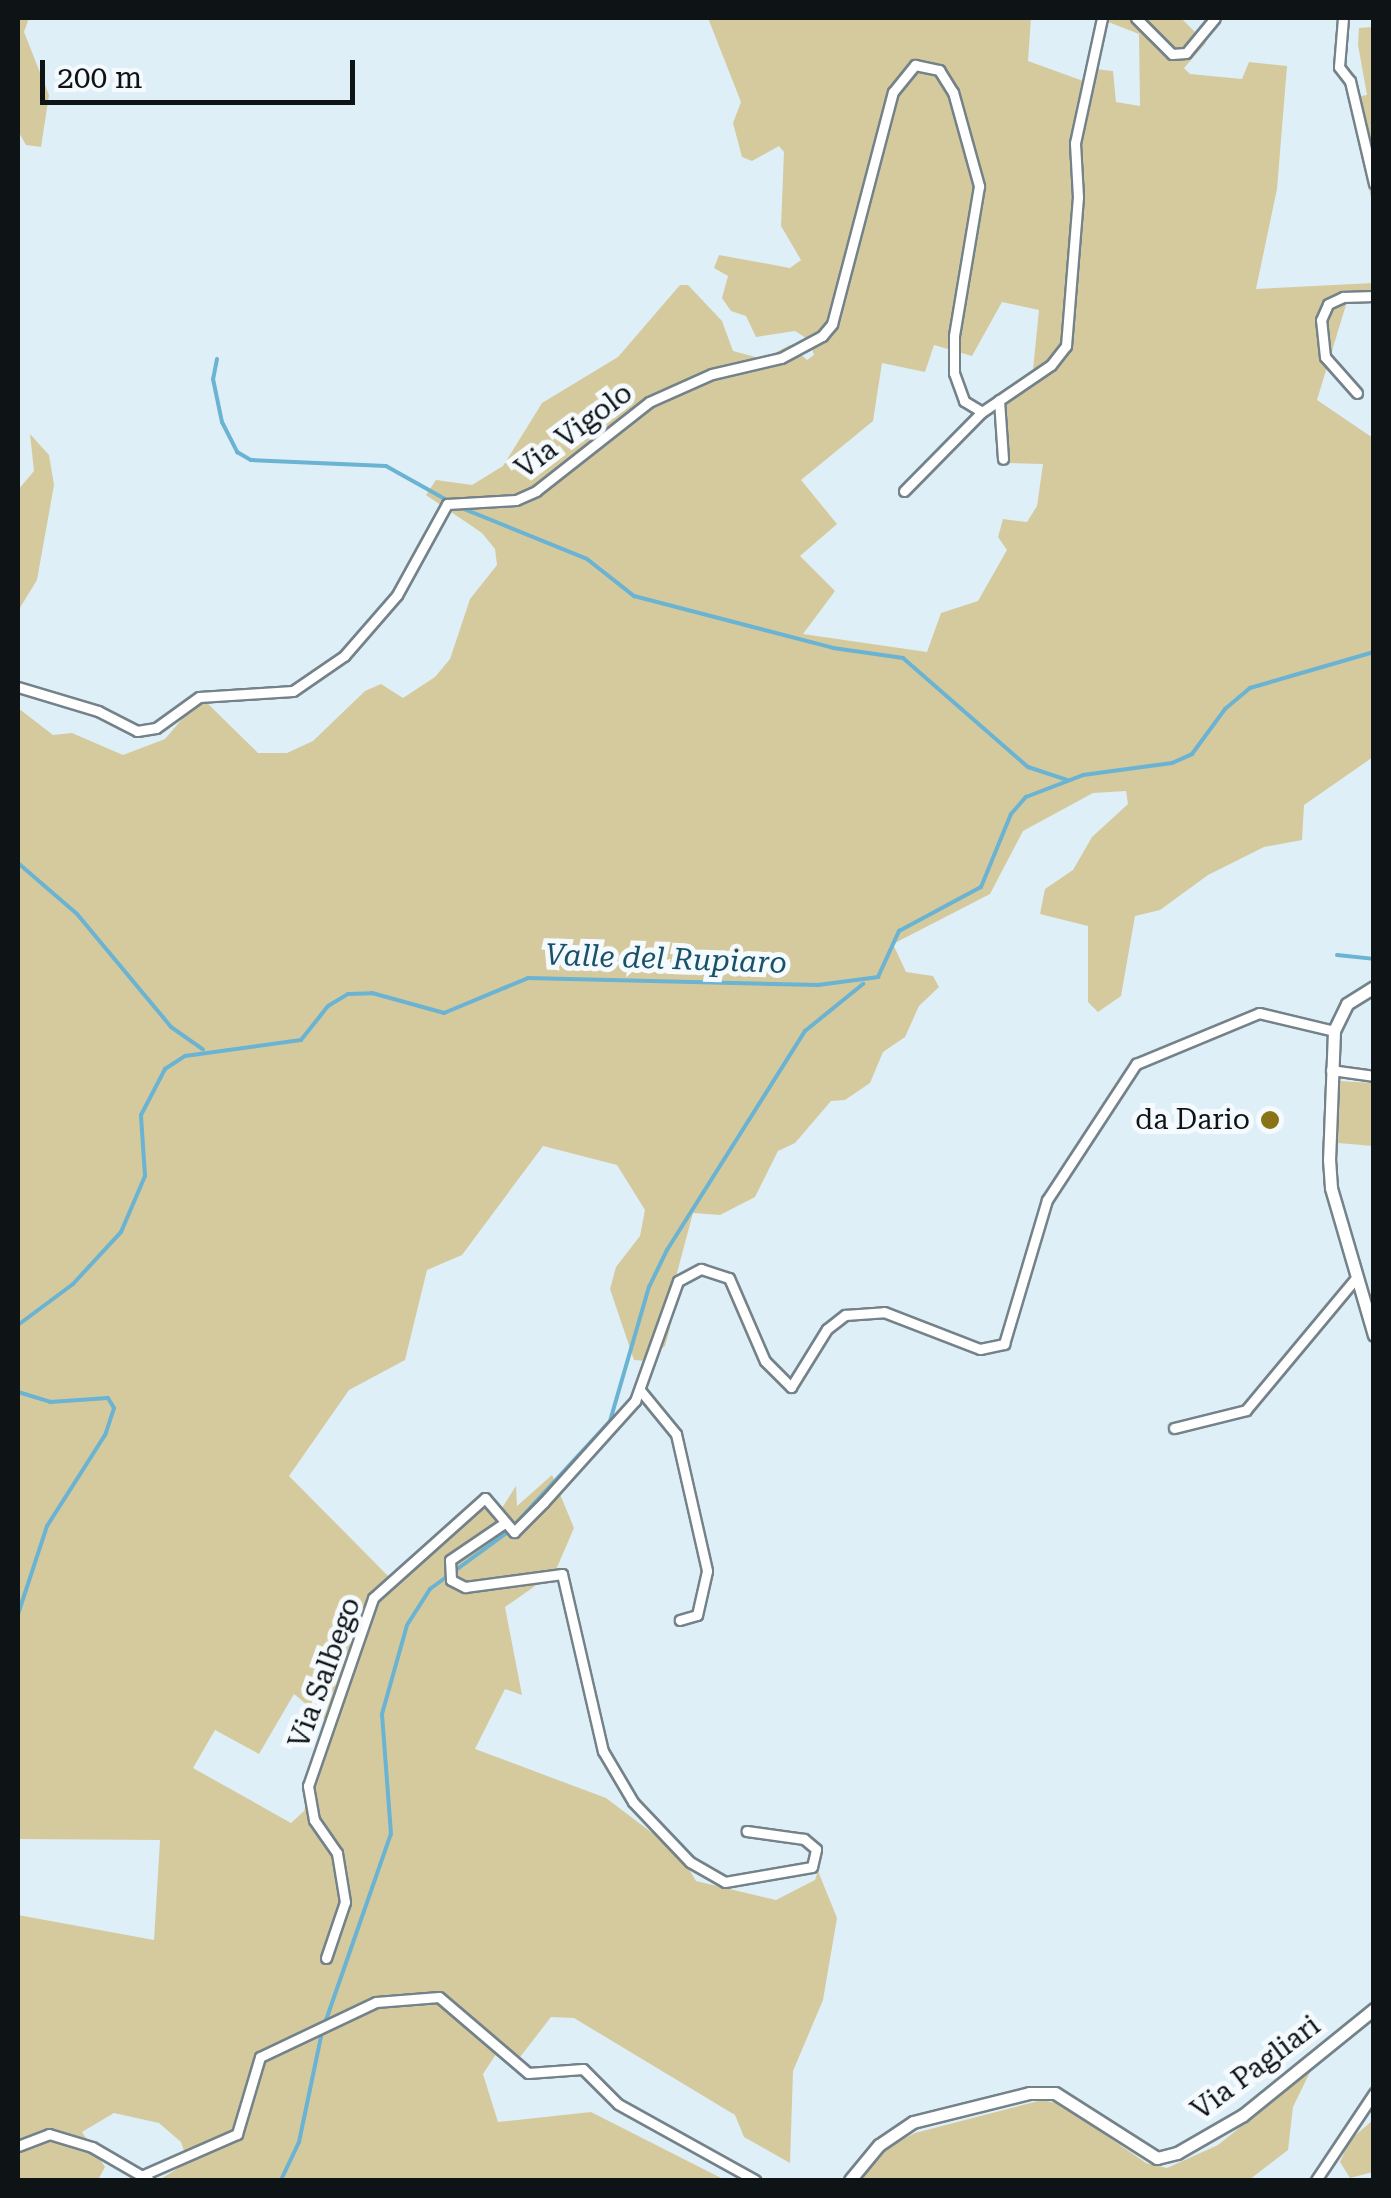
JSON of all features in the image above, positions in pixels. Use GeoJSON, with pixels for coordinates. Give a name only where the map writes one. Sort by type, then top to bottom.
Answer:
{"type":"FeatureCollection","features":[{"type":"Feature","properties":{"kind":"street"},"geometry":{"type":"LineString","coordinates":[[904,491],[982,412],[1051,365],[1066,346],[1078,198],[1075,144],[1102,18]]}},
{"type":"Feature","properties":{"kind":"street"},"geometry":{"type":"LineString","coordinates":[[1136,18],[1172,54],[1186,53],[1216,18]]}},
{"type":"Feature","properties":{"kind":"street"},"geometry":{"type":"LineString","coordinates":[[1343,18],[1339,67],[1350,81],[1374,182]]}},
{"type":"Feature","properties":{"kind":"street","name":"Via Vigolo"},"geometry":{"type":"LineString","coordinates":[[18,686],[98,711],[137,731],[156,728],[199,697],[293,691],[344,656],[397,595],[447,504],[516,500],[536,491],[648,402],[712,374],[781,358],[822,336],[832,324],[893,92],[915,65],[939,70],[966,138],[979,186],[954,336],[954,373],[964,400],[982,412]]}},
{"type":"Feature","properties":{"kind":"street"},"geometry":{"type":"LineString","coordinates":[[1357,393],[1325,357],[1321,339],[1328,304],[1343,297],[1374,296]]}},
{"type":"Feature","properties":{"kind":"street"},"geometry":{"type":"LineString","coordinates":[[1000,400],[1003,459]]}},
{"type":"Feature","properties":{"kind":"street"},"geometry":{"type":"LineString","coordinates":[[1374,988],[1347,1004],[1334,1032],[1331,1070],[1332,1188],[1374,1336]]}},
{"type":"Feature","properties":{"kind":"street","name":"Via Salbego"},"geometry":{"type":"LineString","coordinates":[[326,1958],[345,1902],[336,1853],[314,1820],[308,1786],[373,1598],[486,1498],[503,1524],[514,1532],[596,1447],[640,1390],[678,1281],[701,1269],[729,1278],[765,1361],[791,1388],[827,1329],[845,1316],[884,1312],[980,1349],[1004,1344],[1047,1200],[1136,1064],[1259,1013],[1334,1032]]}},
{"type":"Feature","properties":{"kind":"street"},"geometry":{"type":"LineString","coordinates":[[1331,1070],[1374,1076]]}},
{"type":"Feature","properties":{"kind":"street"},"geometry":{"type":"LineString","coordinates":[[1174,1428],[1218,1422],[1246,1410],[1357,1277]]}},
{"type":"Feature","properties":{"kind":"street"},"geometry":{"type":"LineString","coordinates":[[640,1390],[676,1434],[707,1571],[697,1615],[680,1620]]}},
{"type":"Feature","properties":{"kind":"street"},"geometry":{"type":"LineString","coordinates":[[503,1524],[470,1542],[449,1575],[465,1588],[562,1574],[604,1751],[632,1802],[690,1862],[726,1882],[812,1867],[816,1848],[804,1840],[747,1830]]}},
{"type":"Feature","properties":{"kind":"street"},"geometry":{"type":"LineString","coordinates":[[18,2146],[48,2134],[92,2148],[145,2178],[238,2134],[260,2057],[330,2019],[376,2002],[439,1997],[528,2073],[583,2069],[618,2104],[756,2180]]}},
{"type":"Feature","properties":{"kind":"street","name":"Via Pagliari"},"geometry":{"type":"LineString","coordinates":[[850,2180],[879,2145],[913,2122],[1029,2093],[1055,2093],[1157,2158],[1177,2153],[1244,2115],[1374,2009]]}},
{"type":"Feature","properties":{"kind":"street"},"geometry":{"type":"LineString","coordinates":[[1316,2180],[1374,2093]]}},
{"type":"Feature","properties":{"kind":"shaded area"},"geometry":{"type":"Polygon","coordinates":[[[18,18],[29,18],[24,32],[49,95],[41,147],[26,145],[18,131],[18,18]]]}},
{"type":"Feature","properties":{"kind":"shaded area"},"geometry":{"type":"Polygon","coordinates":[[[708,18],[1031,18],[1028,61],[1086,82],[1094,69],[1113,71],[1116,102],[1140,106],[1139,34],[1098,18],[1181,18],[1206,43],[1184,68],[1190,74],[1242,79],[1249,62],[1287,66],[1277,189],[1256,289],[1373,283],[1373,293],[1349,295],[1317,400],[1373,438],[1373,757],[1304,805],[1302,840],[1264,847],[1208,875],[1160,910],[1135,916],[1121,996],[1098,1012],[1088,1002],[1088,926],[1040,914],[1045,889],[1073,870],[1092,837],[1128,804],[1126,791],[1093,793],[1023,831],[990,894],[893,944],[906,972],[933,976],[939,987],[919,1006],[905,1037],[883,1052],[870,1083],[845,1100],[831,1101],[795,1143],[778,1151],[755,1197],[720,1215],[693,1213],[670,1299],[670,1328],[665,1346],[647,1361],[634,1360],[610,1289],[616,1267],[640,1236],[645,1210],[617,1165],[543,1146],[462,1255],[427,1270],[405,1360],[349,1390],[289,1476],[397,1585],[478,1505],[500,1511],[516,1486],[517,1506],[552,1475],[574,1528],[555,1572],[505,1607],[522,1695],[505,1689],[475,1749],[606,1798],[680,1854],[696,1881],[776,1900],[815,1880],[818,1871],[837,1918],[823,2000],[793,2071],[790,2163],[744,2137],[735,2115],[574,2018],[551,2017],[517,2061],[500,2048],[483,2074],[498,2122],[591,2112],[725,2180],[159,2180],[188,2162],[181,2142],[159,2123],[114,2113],[82,2132],[105,2167],[98,2180],[18,2180],[18,1915],[154,1940],[160,1840],[18,1839],[18,708],[53,735],[72,733],[123,755],[165,739],[201,697],[258,753],[287,753],[313,741],[365,691],[381,684],[403,698],[435,677],[450,659],[470,599],[497,565],[495,549],[482,533],[426,495],[436,480],[472,485],[503,466],[542,403],[618,357],[680,285],[688,285],[722,321],[733,351],[763,359],[790,345],[807,360],[814,355],[809,340],[795,331],[756,337],[746,316],[731,311],[722,298],[728,276],[714,268],[719,255],[790,268],[801,260],[781,226],[784,152],[779,146],[752,161],[742,157],[733,123],[741,102],[708,18]],[[1002,302],[972,356],[934,345],[925,372],[882,363],[873,421],[801,480],[837,524],[800,556],[835,591],[803,634],[927,652],[941,613],[978,601],[1007,550],[998,537],[1003,519],[1027,522],[1037,506],[1043,464],[1007,463],[1001,406],[1032,380],[1039,310],[1002,302]],[[294,1694],[259,1754],[215,1730],[193,1768],[291,1823],[304,1811],[330,1724],[294,1694]]]}},
{"type":"Feature","properties":{"kind":"shaded area"},"geometry":{"type":"Polygon","coordinates":[[[1373,27],[1373,207],[1364,165],[1369,164],[1361,96],[1367,95],[1358,45],[1359,28],[1373,27]]]}},
{"type":"Feature","properties":{"kind":"shaded area"},"geometry":{"type":"Polygon","coordinates":[[[30,434],[49,455],[54,485],[37,580],[18,611],[18,490],[34,471],[30,434]]]}},
{"type":"Feature","properties":{"kind":"shaded area"},"geometry":{"type":"Polygon","coordinates":[[[1339,1081],[1373,1083],[1373,1146],[1338,1143],[1339,1081]]]}},
{"type":"Feature","properties":{"kind":"shaded area"},"geometry":{"type":"Polygon","coordinates":[[[1311,2070],[1293,2107],[1288,2150],[1249,2180],[860,2180],[890,2146],[915,2133],[1042,2100],[1061,2104],[1146,2163],[1167,2168],[1218,2145],[1311,2070]]]}},
{"type":"Feature","properties":{"kind":"shaded area"},"geometry":{"type":"Polygon","coordinates":[[[1373,2120],[1373,2172],[1350,2178],[1340,2162],[1350,2140],[1373,2120]]]}},
{"type":"Feature","properties":{"kind":"waterway"},"geometry":{"type":"LineString","coordinates":[[217,359],[213,379],[222,422],[237,452],[251,460],[386,466],[459,507],[587,559],[634,596],[833,648],[903,658],[1028,767],[1067,780]]}},
{"type":"Feature","properties":{"kind":"waterway","name":"Valle del Rupiaro"},"geometry":{"type":"LineString","coordinates":[[18,1325],[73,1284],[121,1232],[145,1176],[141,1115],[165,1069],[185,1056],[301,1040],[328,1006],[348,994],[372,993],[444,1013],[528,978],[818,985],[878,977],[899,931],[981,887],[1011,814],[1026,797],[1083,775],[1172,763],[1192,754],[1225,709],[1250,688],[1374,652]]}},
{"type":"Feature","properties":{"kind":"waterway"},"geometry":{"type":"LineString","coordinates":[[18,863],[77,914],[171,1027],[203,1049]]}},
{"type":"Feature","properties":{"kind":"waterway"},"geometry":{"type":"LineString","coordinates":[[1337,955],[1374,959]]}},
{"type":"Feature","properties":{"kind":"waterway"},"geometry":{"type":"LineString","coordinates":[[325,2023],[391,1834],[382,1714],[407,1625],[430,1589],[508,1532],[610,1421],[649,1287],[667,1250],[805,1031],[863,984]]}},
{"type":"Feature","properties":{"kind":"waterway"},"geometry":{"type":"LineString","coordinates":[[18,1392],[50,1402],[108,1398],[114,1408],[105,1435],[47,1526],[18,1614]]}},
{"type":"Feature","properties":{"kind":"waterway"},"geometry":{"type":"LineString","coordinates":[[281,2180],[299,2142],[322,2032]]}},
{"type":"Feature","properties":{"kind":"place","name":"da Dario"},"geometry":{"type":"Point","coordinates":[1270,1120]}}]}
